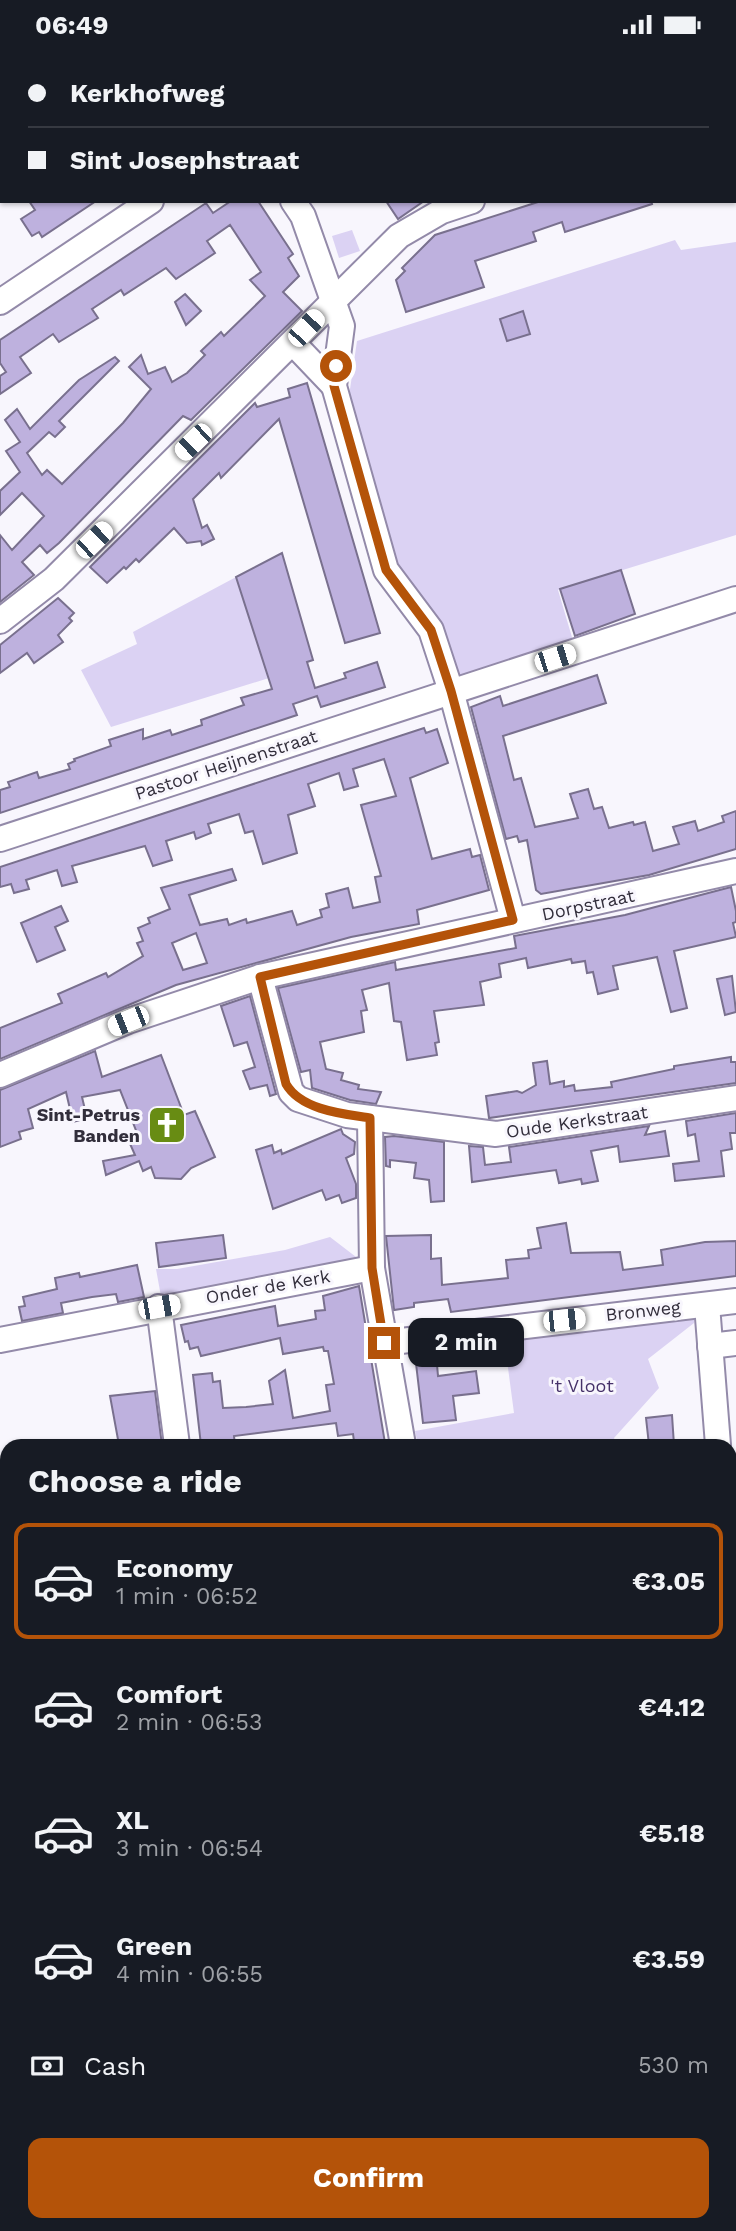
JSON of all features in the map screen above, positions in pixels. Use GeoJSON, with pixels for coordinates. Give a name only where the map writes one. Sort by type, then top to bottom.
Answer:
{"type":"FeatureCollection","features":[{"type":"Feature","properties":{"kind":"street"},"geometry":{"type":"LineString","coordinates":[[0,302],[148,203]]}},
{"type":"Feature","properties":{"kind":"street"},"geometry":{"type":"LineString","coordinates":[[294,203],[303,216],[342,326],[334,386],[386,570],[431,630],[451,691],[513,920]]}},
{"type":"Feature","properties":{"kind":"street"},"geometry":{"type":"LineString","coordinates":[[0,621],[54,579],[293,343],[333,299],[410,227],[442,211],[466,203]]}},
{"type":"Feature","properties":{"kind":"street"},"geometry":{"type":"LineString","coordinates":[[293,343],[334,386]]}},
{"type":"Feature","properties":{"kind":"street","name":"Pastoor Heijnenstraat"},"geometry":{"type":"LineString","coordinates":[[0,839],[736,599]]}},
{"type":"Feature","properties":{"kind":"street","name":"Dorpstraat"},"geometry":{"type":"LineString","coordinates":[[0,1075],[137,1017],[260,977],[736,871]]}},
{"type":"Feature","properties":{"kind":"street","name":"Oude Kerkstraat"},"geometry":{"type":"LineString","coordinates":[[260,977],[286,1084],[294,1096],[325,1109],[370,1118],[507,1133],[736,1098]]}},
{"type":"Feature","properties":{"kind":"street"},"geometry":{"type":"LineString","coordinates":[[370,1118],[372,1268],[402,1439]]}},
{"type":"Feature","properties":{"kind":"street","name":"Onder de Kerk"},"geometry":{"type":"LineString","coordinates":[[0,1340],[159,1307],[372,1268]]}},
{"type":"Feature","properties":{"kind":"street","name":"Bronweg"},"geometry":{"type":"LineString","coordinates":[[384,1343],[736,1301]]}},
{"type":"Feature","properties":{"kind":"street"},"geometry":{"type":"LineString","coordinates":[[707,1305],[718,1439]]}},
{"type":"Feature","properties":{"kind":"street"},"geometry":{"type":"LineString","coordinates":[[159,1307],[176,1439]]}},
{"type":"Feature","properties":{"kind":"street"},"geometry":{"type":"LineString","coordinates":[[710,1346],[736,1343]]}},
{"type":"Feature","properties":{"kind":"green space"},"geometry":{"type":"Polygon","coordinates":[[[352,230],[360,251],[339,258],[332,236],[352,230]]]}},
{"type":"Feature","properties":{"kind":"green space"},"geometry":{"type":"Polygon","coordinates":[[[675,240],[681,250],[736,242],[736,535],[558,590],[574,644],[453,680],[392,561],[348,403],[357,341],[675,240]]]}},
{"type":"Feature","properties":{"kind":"green space"},"geometry":{"type":"Polygon","coordinates":[[[238,576],[269,678],[111,727],[81,670],[137,644],[133,632],[238,576]]]}},
{"type":"Feature","properties":{"kind":"green space"},"geometry":{"type":"Polygon","coordinates":[[[330,1237],[360,1260],[162,1302],[156,1269],[177,1269],[285,1250],[330,1237]]]}},
{"type":"Feature","properties":{"kind":"green space","name":"'t Vloot"},"geometry":{"type":"Polygon","coordinates":[[[694,1316],[694,1323],[648,1359],[659,1388],[614,1439],[417,1439],[415,1431],[514,1413],[504,1338],[694,1316]]]}},
{"type":"Feature","properties":{"kind":"building"},"geometry":{"type":"Polygon","coordinates":[[[30,203],[93,203],[42,237],[39,232],[32,236],[21,219],[35,210],[30,203]]]}},
{"type":"Feature","properties":{"kind":"building"},"geometry":{"type":"Polygon","coordinates":[[[206,203],[213,213],[228,203],[259,203],[293,254],[288,258],[299,276],[283,292],[302,311],[191,420],[183,416],[59,543],[47,553],[40,545],[22,562],[34,575],[0,602],[0,535],[12,550],[44,516],[22,493],[0,515],[0,491],[20,472],[6,451],[20,442],[5,420],[17,409],[30,429],[79,380],[115,357],[119,361],[59,421],[65,427],[55,437],[49,432],[27,453],[42,475],[47,470],[62,484],[123,423],[151,389],[129,367],[141,355],[148,374],[165,367],[172,382],[187,373],[205,355],[201,351],[221,332],[224,336],[265,296],[250,280],[261,272],[230,225],[207,241],[215,253],[176,279],[166,268],[124,295],[121,290],[92,309],[98,318],[59,342],[53,334],[20,357],[31,373],[0,394],[0,376],[6,372],[0,363],[0,340],[206,203]]]}},
{"type":"Feature","properties":{"kind":"building"},"geometry":{"type":"Polygon","coordinates":[[[387,203],[421,203],[398,219],[387,203]]]}},
{"type":"Feature","properties":{"kind":"building"},"geometry":{"type":"Polygon","coordinates":[[[535,203],[652,204],[565,232],[562,222],[533,232],[536,241],[475,261],[484,287],[406,312],[396,280],[405,271],[402,268],[435,235],[535,203]]]}},
{"type":"Feature","properties":{"kind":"building"},"geometry":{"type":"Polygon","coordinates":[[[185,294],[201,311],[186,325],[175,302],[185,294]]]}},
{"type":"Feature","properties":{"kind":"building"},"geometry":{"type":"Polygon","coordinates":[[[523,311],[530,334],[507,341],[500,319],[523,311]]]}},
{"type":"Feature","properties":{"kind":"building"},"geometry":{"type":"Polygon","coordinates":[[[307,383],[380,633],[345,643],[279,419],[221,478],[219,473],[193,499],[202,528],[207,525],[214,539],[202,545],[201,541],[187,543],[174,528],[139,562],[136,559],[107,583],[90,567],[255,403],[257,407],[290,397],[288,389],[307,383]]]}},
{"type":"Feature","properties":{"kind":"building"},"geometry":{"type":"Polygon","coordinates":[[[282,553],[313,660],[307,662],[315,688],[346,678],[344,673],[377,662],[385,687],[321,707],[317,696],[293,704],[297,715],[0,813],[0,790],[10,787],[8,782],[37,772],[39,778],[70,769],[68,764],[75,761],[74,759],[111,746],[109,740],[143,729],[143,739],[170,730],[172,735],[202,725],[201,720],[244,705],[241,698],[272,689],[236,577],[282,553]]]}},
{"type":"Feature","properties":{"kind":"building"},"geometry":{"type":"Polygon","coordinates":[[[621,570],[635,614],[575,636],[560,589],[621,570]]]}},
{"type":"Feature","properties":{"kind":"building"},"geometry":{"type":"Polygon","coordinates":[[[58,598],[74,613],[69,618],[72,621],[58,635],[63,642],[34,663],[27,653],[0,673],[0,645],[58,598]]]}},
{"type":"Feature","properties":{"kind":"building"},"geometry":{"type":"Polygon","coordinates":[[[597,675],[606,703],[503,736],[514,780],[521,778],[535,827],[578,818],[570,794],[588,789],[594,809],[602,807],[609,828],[645,822],[653,851],[679,844],[673,827],[695,821],[698,831],[724,822],[722,816],[736,811],[736,849],[649,875],[541,894],[536,890],[527,840],[519,842],[517,836],[506,839],[471,707],[500,696],[503,706],[597,675]]]}},
{"type":"Feature","properties":{"kind":"building"},"geometry":{"type":"Polygon","coordinates":[[[424,728],[426,733],[437,729],[448,763],[410,778],[432,859],[470,849],[472,857],[480,855],[489,890],[417,910],[419,924],[351,937],[176,985],[0,1059],[0,1028],[62,1003],[58,994],[106,973],[108,977],[143,956],[137,943],[143,941],[138,928],[150,923],[148,918],[170,909],[161,888],[232,869],[236,880],[189,895],[200,925],[227,919],[229,925],[246,919],[247,923],[292,911],[297,925],[322,917],[320,910],[329,907],[326,894],[348,888],[353,908],[380,902],[375,877],[381,876],[361,805],[396,796],[384,759],[353,769],[358,786],[344,790],[339,773],[308,784],[315,806],[288,815],[297,853],[263,864],[253,831],[245,833],[239,814],[208,824],[211,833],[196,839],[194,832],[166,841],[172,860],[153,866],[145,846],[72,866],[77,882],[62,886],[57,870],[26,880],[29,889],[14,893],[11,884],[0,887],[0,867],[424,728]],[[196,933],[172,943],[183,970],[207,963],[196,933]]]}},
{"type":"Feature","properties":{"kind":"building"},"geometry":{"type":"Polygon","coordinates":[[[731,887],[736,911],[736,922],[733,923],[736,937],[674,951],[687,1008],[671,1012],[657,957],[613,966],[618,989],[598,994],[593,972],[587,973],[585,961],[572,963],[571,959],[528,968],[526,958],[499,964],[501,977],[480,982],[484,1005],[434,1011],[439,1042],[435,1043],[437,1055],[407,1060],[401,1022],[394,1021],[389,983],[362,990],[367,1010],[361,1011],[364,1032],[320,1042],[326,1069],[343,1073],[341,1080],[359,1085],[358,1089],[381,1092],[376,1104],[350,1100],[312,1088],[310,1070],[301,1072],[278,988],[395,962],[396,970],[516,948],[514,936],[625,915],[731,887]]]}},
{"type":"Feature","properties":{"kind":"building"},"geometry":{"type":"Polygon","coordinates":[[[61,906],[68,921],[55,927],[65,950],[37,962],[21,923],[61,906]]]}},
{"type":"Feature","properties":{"kind":"building"},"geometry":{"type":"Polygon","coordinates":[[[732,976],[736,1012],[725,1015],[717,979],[732,976]]]}},
{"type":"Feature","properties":{"kind":"building"},"geometry":{"type":"Polygon","coordinates":[[[250,996],[276,1094],[270,1096],[267,1085],[250,1089],[243,1071],[255,1067],[247,1042],[234,1046],[221,1006],[250,996]]]}},
{"type":"Feature","properties":{"kind":"building"},"geometry":{"type":"Polygon","coordinates":[[[95,1051],[102,1077],[161,1055],[184,1115],[195,1111],[215,1157],[191,1168],[181,1179],[155,1178],[151,1167],[143,1171],[139,1161],[106,1175],[103,1161],[135,1155],[127,1137],[137,1133],[120,1090],[82,1097],[87,1118],[73,1122],[66,1092],[28,1109],[33,1128],[19,1132],[21,1139],[0,1147],[0,1090],[95,1051]]]}},
{"type":"Feature","properties":{"kind":"building"},"geometry":{"type":"Polygon","coordinates":[[[731,1057],[731,1062],[736,1062],[736,1083],[489,1118],[486,1096],[517,1091],[522,1093],[536,1085],[533,1063],[547,1061],[550,1084],[564,1081],[564,1087],[574,1085],[575,1091],[612,1087],[611,1082],[674,1069],[674,1066],[731,1057]]]}},
{"type":"Feature","properties":{"kind":"building"},"geometry":{"type":"Polygon","coordinates":[[[736,1113],[736,1133],[730,1133],[732,1149],[721,1151],[724,1176],[675,1181],[673,1164],[699,1161],[695,1134],[688,1136],[686,1121],[736,1113]]]}},
{"type":"Feature","properties":{"kind":"building"},"geometry":{"type":"Polygon","coordinates":[[[649,1126],[645,1135],[665,1131],[669,1156],[620,1162],[618,1146],[591,1151],[598,1181],[582,1184],[581,1179],[559,1183],[556,1170],[472,1182],[469,1146],[483,1147],[485,1165],[511,1162],[509,1147],[649,1126]]]}},
{"type":"Feature","properties":{"kind":"building"},"geometry":{"type":"Polygon","coordinates":[[[341,1129],[343,1134],[355,1142],[354,1154],[346,1158],[356,1184],[356,1198],[342,1203],[339,1195],[326,1200],[322,1190],[273,1209],[256,1150],[272,1145],[274,1153],[281,1150],[282,1154],[341,1129]]]}},
{"type":"Feature","properties":{"kind":"building"},"geometry":{"type":"Polygon","coordinates":[[[385,1137],[444,1142],[444,1201],[431,1202],[429,1180],[414,1178],[416,1163],[390,1160],[390,1167],[386,1166],[385,1137]]]}},
{"type":"Feature","properties":{"kind":"building"},"geometry":{"type":"Polygon","coordinates":[[[566,1223],[571,1253],[620,1252],[623,1270],[663,1265],[661,1250],[705,1242],[736,1241],[736,1276],[451,1312],[448,1299],[414,1303],[414,1307],[394,1310],[386,1236],[431,1235],[431,1259],[441,1258],[442,1285],[508,1278],[506,1260],[529,1258],[528,1250],[541,1248],[537,1228],[566,1223]]]}},
{"type":"Feature","properties":{"kind":"building"},"geometry":{"type":"Polygon","coordinates":[[[223,1235],[226,1258],[159,1267],[156,1243],[223,1235]]]}},
{"type":"Feature","properties":{"kind":"building"},"geometry":{"type":"Polygon","coordinates":[[[137,1265],[144,1297],[118,1302],[116,1294],[61,1303],[63,1313],[22,1321],[19,1307],[25,1306],[23,1297],[57,1289],[55,1278],[79,1273],[80,1277],[137,1265]]]}},
{"type":"Feature","properties":{"kind":"building"},"geometry":{"type":"Polygon","coordinates":[[[359,1286],[384,1439],[354,1439],[353,1434],[338,1436],[336,1423],[234,1436],[234,1439],[200,1439],[193,1375],[212,1373],[213,1382],[220,1381],[223,1408],[246,1407],[273,1404],[269,1381],[285,1370],[293,1418],[330,1411],[326,1385],[334,1384],[328,1351],[324,1351],[323,1347],[283,1354],[280,1338],[201,1356],[198,1347],[190,1349],[188,1341],[185,1342],[181,1325],[275,1306],[278,1326],[316,1319],[315,1311],[325,1310],[323,1296],[359,1286]]]}},
{"type":"Feature","properties":{"kind":"building"},"geometry":{"type":"Polygon","coordinates":[[[436,1353],[438,1376],[476,1371],[479,1393],[453,1396],[456,1420],[423,1423],[415,1355],[436,1353]]]}},
{"type":"Feature","properties":{"kind":"building"},"geometry":{"type":"Polygon","coordinates":[[[155,1391],[161,1439],[118,1439],[110,1396],[155,1391]]]}},
{"type":"Feature","properties":{"kind":"building"},"geometry":{"type":"Polygon","coordinates":[[[672,1415],[674,1439],[648,1439],[646,1418],[672,1415]]]}},
{"type":"Feature","properties":{"kind":"place","name":"Sint-Petrus Banden"},"geometry":{"type":"Point","coordinates":[167,1125]}},
{"type":"Feature","properties":{"kind":"route"},"geometry":{"type":"LineString","coordinates":[[336,366],[334,386],[386,570],[431,630],[451,691],[513,920],[410,941],[260,977],[286,1084],[294,1096],[325,1109],[370,1118],[372,1268],[384,1343]]}}]}
